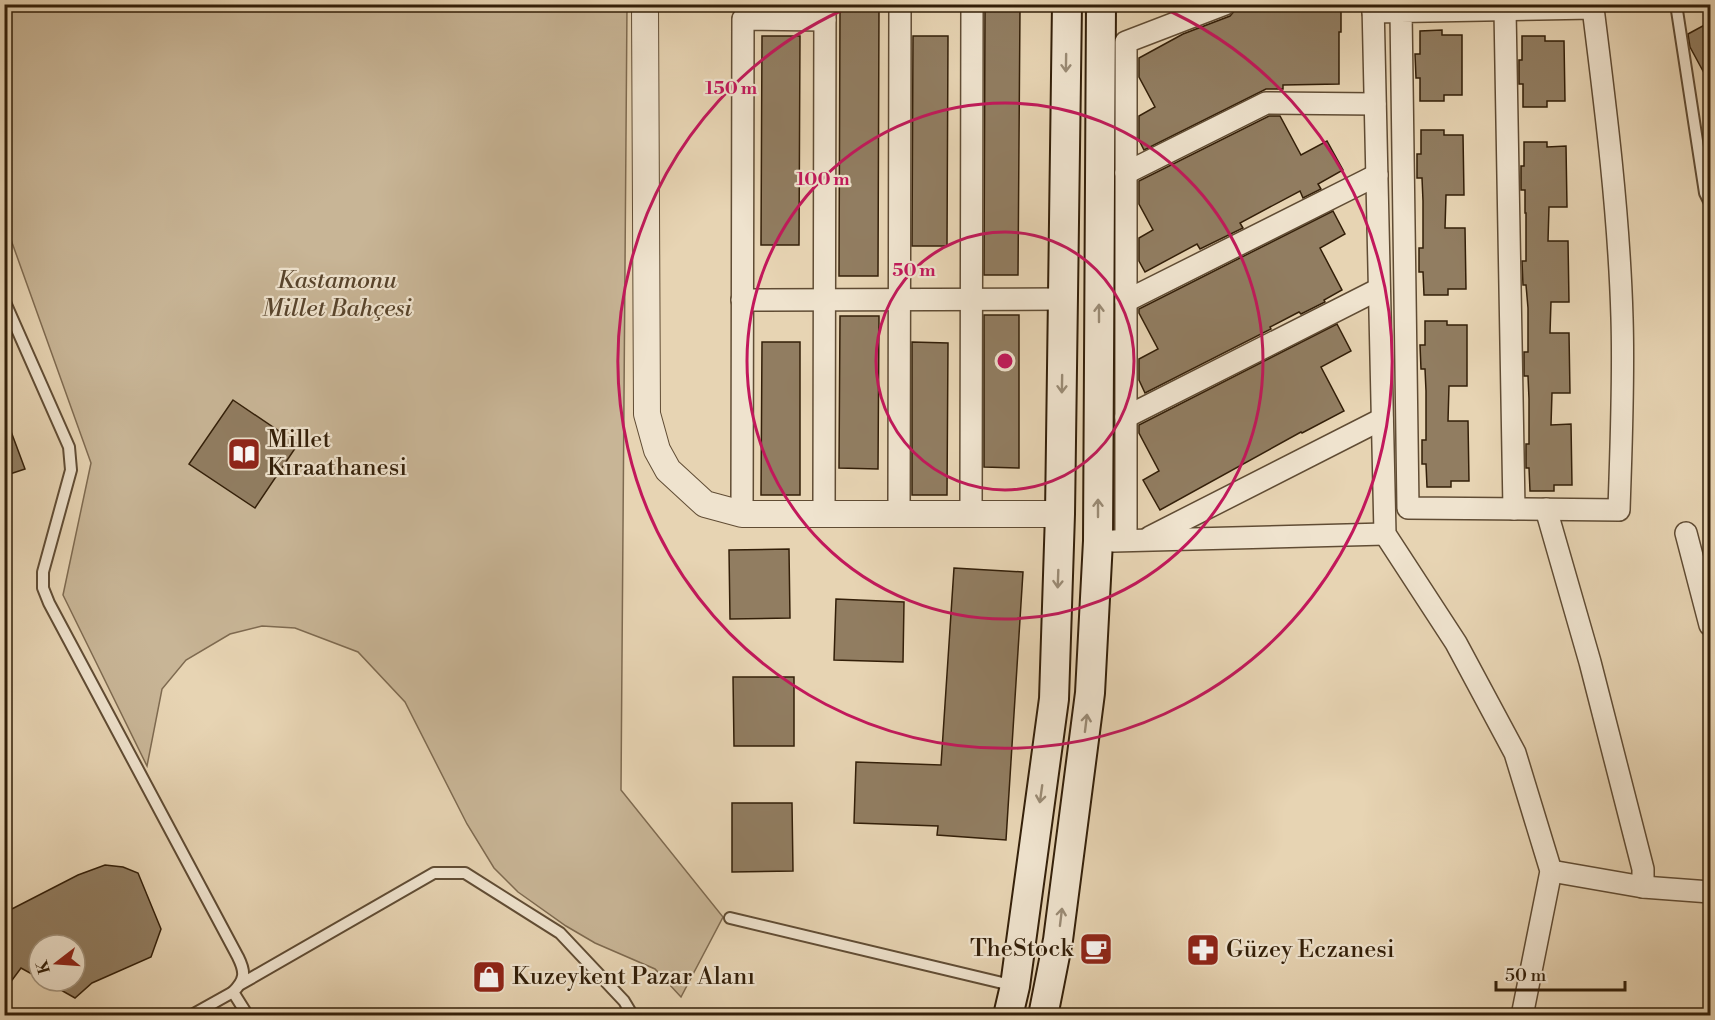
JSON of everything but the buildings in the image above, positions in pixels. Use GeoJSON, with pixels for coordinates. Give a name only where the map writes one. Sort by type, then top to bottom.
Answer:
{"type":"FeatureCollection","features":[{"type":"Feature","properties":{"kind":"main road"},"geometry":{"type":"LineString","coordinates":[[1008,1016],[1016,986],[1054,699],[1060,514],[1067,4]]}},
{"type":"Feature","properties":{"kind":"main road"},"geometry":{"type":"LineString","coordinates":[[1043,1016],[1058,940],[1090,693],[1098,541],[1101,4]]}},
{"type":"Feature","properties":{"kind":"street"},"geometry":{"type":"LineString","coordinates":[[645,4],[647,414],[657,450],[668,470],[705,504],[742,514],[1060,514]]}},
{"type":"Feature","properties":{"kind":"street"},"geometry":{"type":"LineString","coordinates":[[899,514],[900,4]]}},
{"type":"Feature","properties":{"kind":"street"},"geometry":{"type":"LineString","coordinates":[[971,514],[972,4]]}},
{"type":"Feature","properties":{"kind":"street"},"geometry":{"type":"LineString","coordinates":[[1136,540],[1126,417],[1126,42],[1225,4]]}},
{"type":"Feature","properties":{"kind":"street"},"geometry":{"type":"LineString","coordinates":[[1401,12],[1408,508],[1619,510],[1623,405],[1622,316],[1609,138],[1593,8],[1401,12],[1373,8],[1385,534],[1456,643],[1515,753],[1551,871],[1522,1016]]}},
{"type":"Feature","properties":{"kind":"street"},"geometry":{"type":"LineString","coordinates":[[1505,9],[1514,509]]}},
{"type":"Feature","properties":{"kind":"street"},"geometry":{"type":"LineString","coordinates":[[742,514],[743,19],[825,12],[824,514]]}},
{"type":"Feature","properties":{"kind":"street"},"geometry":{"type":"LineString","coordinates":[[1126,173],[1266,103],[1375,104]]}},
{"type":"Feature","properties":{"kind":"street"},"geometry":{"type":"LineString","coordinates":[[1126,301],[1377,175]]}},
{"type":"Feature","properties":{"kind":"street"},"geometry":{"type":"LineString","coordinates":[[1126,417],[1379,289]]}},
{"type":"Feature","properties":{"kind":"street"},"geometry":{"type":"LineString","coordinates":[[742,300],[1063,299]]}},
{"type":"Feature","properties":{"kind":"street"},"geometry":{"type":"LineString","coordinates":[[1136,540],[1382,419]]}},
{"type":"Feature","properties":{"kind":"street"},"geometry":{"type":"LineString","coordinates":[[1546,509],[1590,662],[1643,869],[1643,887]]}},
{"type":"Feature","properties":{"kind":"street"},"geometry":{"type":"LineString","coordinates":[[1686,533],[1710,625]]}},
{"type":"Feature","properties":{"kind":"street"},"geometry":{"type":"LineString","coordinates":[[1098,541],[1385,534]]}},
{"type":"Feature","properties":{"kind":"street"},"geometry":{"type":"LineString","coordinates":[[1551,871],[1643,887],[1710,892]]}},
{"type":"Feature","properties":{"kind":"lane"},"geometry":{"type":"LineString","coordinates":[[1677,4],[1705,193],[1710,203]]}},
{"type":"Feature","properties":{"kind":"lane"},"geometry":{"type":"LineString","coordinates":[[4,300],[69,447],[71,460],[71,470],[43,572],[43,588],[238,957],[243,972],[241,984]]}},
{"type":"Feature","properties":{"kind":"lane"},"geometry":{"type":"LineString","coordinates":[[190,1016],[233,992],[241,984],[434,873],[465,873],[560,933],[624,1001],[633,1016]]}},
{"type":"Feature","properties":{"kind":"lane"},"geometry":{"type":"LineString","coordinates":[[730,918],[1016,986]]}},
{"type":"Feature","properties":{"kind":"lane"},"geometry":{"type":"LineString","coordinates":[[233,992],[248,1016]]}},
{"type":"Feature","properties":{"kind":"green space","name":"Kastamonu Millet Bahçesi"},"geometry":{"type":"Polygon","coordinates":[[[5,5],[627,5],[621,790],[723,917],[681,997],[655,969],[595,943],[566,926],[518,892],[494,868],[467,824],[405,702],[358,652],[295,628],[262,626],[230,634],[186,660],[162,689],[147,766],[63,595],[91,463],[5,223],[5,5]]]}},
{"type":"Feature","properties":{"kind":"place","name":"Millet Kıraathanesi"},"geometry":{"type":"Point","coordinates":[244,454]}},
{"type":"Feature","properties":{"kind":"place","name":"TheStock"},"geometry":{"type":"Point","coordinates":[1096,949]}},
{"type":"Feature","properties":{"kind":"place","name":"Güzey Eczanesi"},"geometry":{"type":"Point","coordinates":[1203,950]}},
{"type":"Feature","properties":{"kind":"place","name":"Kuzeykent Pazar Alanı"},"geometry":{"type":"Point","coordinates":[489,977]}}]}
